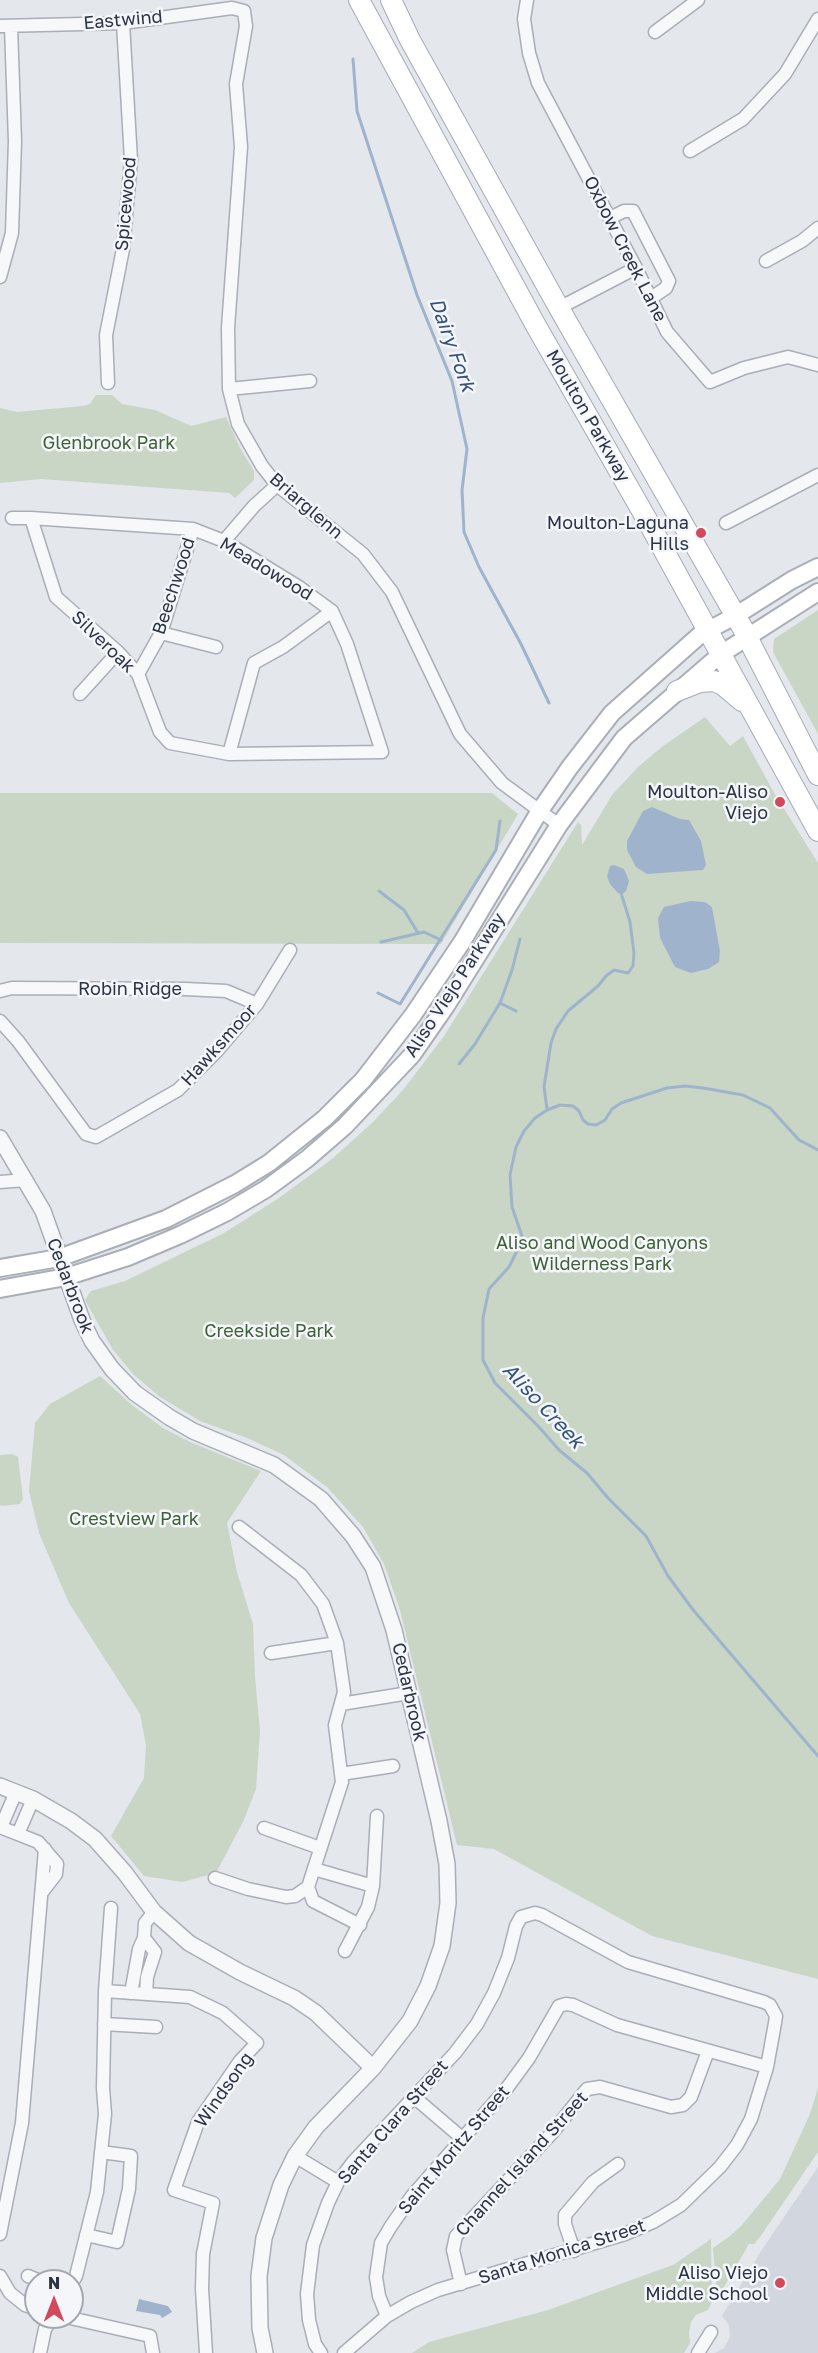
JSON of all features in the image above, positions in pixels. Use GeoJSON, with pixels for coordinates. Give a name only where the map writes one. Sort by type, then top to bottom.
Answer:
{"type":"FeatureCollection","features":[{"type":"Feature","properties":{"kind":"main road","name":"Moulton Parkway"},"geometry":{"type":"LineString","coordinates":[[359,0],[530,314],[818,831]]}},
{"type":"Feature","properties":{"kind":"main road","name":"Moulton Parkway"},"geometry":{"type":"LineString","coordinates":[[391,0],[410,40],[559,308],[735,616],[818,775]]}},
{"type":"Feature","properties":{"kind":"main road","name":"Aliso Viejo Parkway"},"geometry":{"type":"LineString","coordinates":[[0,1268],[59,1258],[166,1219],[235,1184],[269,1163],[325,1118],[363,1080],[413,1015],[462,942],[539,812],[612,713],[708,630],[818,567]]}},
{"type":"Feature","properties":{"kind":"main road","name":"Aliso Viejo Parkway"},"geometry":{"type":"LineString","coordinates":[[0,1289],[66,1277],[128,1257],[227,1212],[266,1189],[307,1159],[345,1126],[412,1054],[446,1006],[559,825],[624,738],[721,654],[818,592]]}},
{"type":"Feature","properties":{"kind":"main road"},"geometry":{"type":"LineString","coordinates":[[676,691],[700,682],[714,681],[723,685],[747,704]]}},
{"type":"Feature","properties":{"kind":"street","name":"Oxbow Creek Lane"},"geometry":{"type":"LineString","coordinates":[[526,0],[524,19],[527,42],[538,83],[636,268],[667,332],[710,382],[744,368],[788,357],[818,365]]}},
{"type":"Feature","properties":{"kind":"street"},"geometry":{"type":"LineString","coordinates":[[655,32],[698,0]]}},
{"type":"Feature","properties":{"kind":"street","name":"Eastwind"},"geometry":{"type":"LineString","coordinates":[[5,26],[123,23],[232,8],[244,11]]}},
{"type":"Feature","properties":{"kind":"street","name":"Briarglenn"},"geometry":{"type":"LineString","coordinates":[[244,11],[246,26],[236,84],[241,147],[228,328],[229,389],[238,424],[262,466],[277,485],[363,554],[392,592],[460,734],[502,783],[559,825]]}},
{"type":"Feature","properties":{"kind":"street"},"geometry":{"type":"LineString","coordinates":[[690,150],[742,119],[784,74],[818,19]]}},
{"type":"Feature","properties":{"kind":"street","name":"Spicewood"},"geometry":{"type":"LineString","coordinates":[[108,383],[106,335],[123,249],[131,160],[123,23]]}},
{"type":"Feature","properties":{"kind":"street"},"geometry":{"type":"LineString","coordinates":[[0,277],[12,233],[15,141],[5,26]]}},
{"type":"Feature","properties":{"kind":"street"},"geometry":{"type":"LineString","coordinates":[[610,218],[624,211],[633,211],[669,281],[666,288],[651,298]]}},
{"type":"Feature","properties":{"kind":"street"},"geometry":{"type":"LineString","coordinates":[[766,261],[802,241],[818,228]]}},
{"type":"Feature","properties":{"kind":"street"},"geometry":{"type":"LineString","coordinates":[[559,308],[636,268]]}},
{"type":"Feature","properties":{"kind":"street"},"geometry":{"type":"LineString","coordinates":[[229,389],[310,381]]}},
{"type":"Feature","properties":{"kind":"street"},"geometry":{"type":"LineString","coordinates":[[726,523],[818,475]]}},
{"type":"Feature","properties":{"kind":"street"},"geometry":{"type":"LineString","coordinates":[[224,541],[254,506],[277,485]]}},
{"type":"Feature","properties":{"kind":"street","name":"Meadowood"},"geometry":{"type":"LineString","coordinates":[[12,518],[193,529],[224,541],[299,587],[332,611],[347,644],[382,752],[228,754]]}},
{"type":"Feature","properties":{"kind":"street","name":"Silveroak"},"geometry":{"type":"LineString","coordinates":[[31,518],[56,597],[118,652],[138,675],[164,738],[170,743],[228,754]]}},
{"type":"Feature","properties":{"kind":"street","name":"Beechwood"},"geometry":{"type":"LineString","coordinates":[[138,675],[161,633],[193,529]]}},
{"type":"Feature","properties":{"kind":"street"},"geometry":{"type":"LineString","coordinates":[[228,754],[254,663],[283,646],[332,611]]}},
{"type":"Feature","properties":{"kind":"street"},"geometry":{"type":"LineString","coordinates":[[161,633],[216,646]]}},
{"type":"Feature","properties":{"kind":"street"},"geometry":{"type":"LineString","coordinates":[[80,694],[118,652]]}},
{"type":"Feature","properties":{"kind":"street","name":"Hawksmoor"},"geometry":{"type":"LineString","coordinates":[[0,1021],[18,1041],[86,1134],[96,1137],[177,1090],[217,1051],[257,1004],[290,950]]}},
{"type":"Feature","properties":{"kind":"street","name":"Robin Ridge"},"geometry":{"type":"LineString","coordinates":[[0,991],[12,988],[226,991],[257,1004]]}},
{"type":"Feature","properties":{"kind":"street","name":"Cedarbrook"},"geometry":{"type":"LineString","coordinates":[[0,1138],[43,1211],[66,1277],[92,1341],[102,1357],[135,1393],[169,1418],[193,1431],[274,1465],[321,1499],[352,1536],[372,1567],[394,1630],[439,1821],[447,1864],[448,1903],[442,1946],[428,1986],[410,2021],[373,2068],[316,2127],[295,2156],[273,2206],[264,2238],[259,2276],[259,2307],[265,2353]]}},
{"type":"Feature","properties":{"kind":"street"},"geometry":{"type":"LineString","coordinates":[[0,1182],[26,1180]]}},
{"type":"Feature","properties":{"kind":"street"},"geometry":{"type":"LineString","coordinates":[[215,1878],[248,1889],[286,1897],[295,1896],[308,1887],[342,1782],[334,1725],[344,1692],[337,1643],[323,1604],[301,1575],[239,1527]]}},
{"type":"Feature","properties":{"kind":"street"},"geometry":{"type":"LineString","coordinates":[[271,1653],[337,1643]]}},
{"type":"Feature","properties":{"kind":"street"},"geometry":{"type":"LineString","coordinates":[[341,1704],[409,1693]]}},
{"type":"Feature","properties":{"kind":"street"},"geometry":{"type":"LineString","coordinates":[[340,1774],[393,1766]]}},
{"type":"Feature","properties":{"kind":"street"},"geometry":{"type":"LineString","coordinates":[[0,1786],[33,1799],[71,1821],[95,1839],[125,1873],[154,1912],[197,1948],[294,1998],[316,2013],[373,2068]]}},
{"type":"Feature","properties":{"kind":"street"},"geometry":{"type":"LineString","coordinates":[[0,2234],[22,2123],[45,1849],[38,1842],[0,1827],[16,1792]]}},
{"type":"Feature","properties":{"kind":"street"},"geometry":{"type":"LineString","coordinates":[[18,1834],[33,1799]]}},
{"type":"Feature","properties":{"kind":"street"},"geometry":{"type":"LineString","coordinates":[[345,1951],[368,1907],[373,1886],[377,1816]]}},
{"type":"Feature","properties":{"kind":"street"},"geometry":{"type":"LineString","coordinates":[[264,1828],[320,1848]]}},
{"type":"Feature","properties":{"kind":"street"},"geometry":{"type":"LineString","coordinates":[[314,1869],[373,1886]]}},
{"type":"Feature","properties":{"kind":"street"},"geometry":{"type":"LineString","coordinates":[[308,1887],[313,1901],[360,1924]]}},
{"type":"Feature","properties":{"kind":"street"},"geometry":{"type":"LineString","coordinates":[[78,2269],[97,2192],[105,2114],[104,2024],[111,1908]]}},
{"type":"Feature","properties":{"kind":"street"},"geometry":{"type":"LineString","coordinates":[[131,1993],[139,1949],[144,1938],[145,1923],[154,1912]]}},
{"type":"Feature","properties":{"kind":"street","name":"Santa Clara Street"},"geometry":{"type":"LineString","coordinates":[[321,2353],[315,2344],[309,2320],[307,2294],[308,2270],[320,2221],[338,2182],[455,2053],[477,2024],[494,1993],[521,1917],[535,1913],[542,1915],[628,1962],[651,1971],[764,2002],[774,2010]]}},
{"type":"Feature","properties":{"kind":"street"},"geometry":{"type":"LineString","coordinates":[[144,1938],[155,1953],[147,1977],[146,1994]]}},
{"type":"Feature","properties":{"kind":"street","name":"Windsong"},"geometry":{"type":"LineString","coordinates":[[105,1991],[190,1997],[223,2013],[257,2043],[240,2061],[198,2122],[174,2190],[213,2204],[203,2254],[202,2289],[206,2353]]}},
{"type":"Feature","properties":{"kind":"street","name":"Saint Moritz Street"},"geometry":{"type":"LineString","coordinates":[[387,2316],[379,2296],[376,2277],[381,2243],[412,2196],[507,2088],[529,2058],[555,2011],[566,2004],[573,2005],[617,2025],[708,2051]]}},
{"type":"Feature","properties":{"kind":"street","name":"Santa Monica Street"},"geometry":{"type":"LineString","coordinates":[[344,2353],[387,2316],[438,2290],[574,2251],[653,2222],[681,2205],[720,2168],[742,2136],[759,2096],[767,2067],[775,2022],[774,2010]]}},
{"type":"Feature","properties":{"kind":"street"},"geometry":{"type":"LineString","coordinates":[[104,2024],[156,2027]]}},
{"type":"Feature","properties":{"kind":"street"},"geometry":{"type":"LineString","coordinates":[[708,2051],[767,2067]]}},
{"type":"Feature","properties":{"kind":"street","name":"Channel Island Street"},"geometry":{"type":"LineString","coordinates":[[461,2284],[453,2250],[456,2236],[552,2133],[587,2089],[600,2087],[677,2107],[683,2105],[691,2097],[708,2051]]}},
{"type":"Feature","properties":{"kind":"street"},"geometry":{"type":"LineString","coordinates":[[414,2097],[462,2138]]}},
{"type":"Feature","properties":{"kind":"street"},"geometry":{"type":"LineString","coordinates":[[86,2235],[117,2242],[129,2189],[131,2156],[101,2152]]}},
{"type":"Feature","properties":{"kind":"street"},"geometry":{"type":"LineString","coordinates":[[295,2156],[338,2182]]}},
{"type":"Feature","properties":{"kind":"street"},"geometry":{"type":"LineString","coordinates":[[574,2251],[565,2224],[565,2215],[592,2182],[618,2164]]}},
{"type":"Feature","properties":{"kind":"street"},"geometry":{"type":"LineString","coordinates":[[0,2276],[10,2293],[24,2304]]}},
{"type":"Feature","properties":{"kind":"street"},"geometry":{"type":"LineString","coordinates":[[84,2321],[150,2336],[153,2353]]}},
{"type":"Feature","properties":{"kind":"street"},"geometry":{"type":"LineString","coordinates":[[40,2353],[45,2329]]}},
{"type":"Feature","properties":{"kind":"street"},"geometry":{"type":"LineString","coordinates":[[698,2353],[711,2332]]}},
{"type":"Feature","properties":{"kind":"shaded area","name":"Aliso Viejo Middle School"},"geometry":{"type":"Polygon","coordinates":[[[818,2167],[818,2353],[715,2353],[724,2348],[730,2337],[729,2325],[722,2316],[761,2251],[818,2167]]]}},
{"type":"Feature","properties":{"kind":"green space","name":"Glenbrook Park"},"geometry":{"type":"Polygon","coordinates":[[[96,395],[112,395],[122,404],[155,410],[191,426],[226,417],[240,448],[254,471],[254,480],[235,498],[229,493],[41,479],[0,483],[0,408],[17,412],[83,406],[90,404],[96,395]]]}},
{"type":"Feature","properties":{"kind":"green space"},"geometry":{"type":"Polygon","coordinates":[[[818,610],[818,734],[773,652],[774,639],[818,610]]]}},
{"type":"Feature","properties":{"kind":"green space","name":"Aliso and Wood Canyons Wilderness Park"},"geometry":{"type":"Polygon","coordinates":[[[705,717],[730,746],[743,736],[773,791],[818,863],[818,1979],[652,1936],[494,1849],[457,1845],[400,1610],[384,1564],[363,1527],[327,1487],[284,1455],[247,1438],[200,1421],[160,1397],[133,1374],[113,1350],[85,1300],[91,1291],[125,1281],[224,1233],[279,1198],[332,1159],[373,1122],[403,1090],[444,1036],[578,822],[581,825],[582,845],[612,795],[638,767],[663,746],[705,717]]]}},
{"type":"Feature","properties":{"kind":"green space"},"geometry":{"type":"Polygon","coordinates":[[[0,793],[492,793],[518,814],[441,944],[0,943],[0,793]]]}},
{"type":"Feature","properties":{"kind":"green space","name":"Crestview Park"},"geometry":{"type":"Polygon","coordinates":[[[100,1376],[132,1405],[163,1428],[190,1442],[261,1471],[227,1523],[237,1572],[253,1624],[260,1731],[256,1789],[243,1822],[216,1873],[182,1882],[144,1876],[111,1836],[144,1778],[146,1745],[140,1714],[69,1603],[39,1533],[29,1491],[35,1423],[50,1404],[100,1376]]]}},
{"type":"Feature","properties":{"kind":"green space"},"geometry":{"type":"Polygon","coordinates":[[[12,1454],[18,1457],[23,1499],[20,1504],[2,1506],[0,1505],[0,1455],[12,1454]]]}},
{"type":"Feature","properties":{"kind":"green space"},"geometry":{"type":"Polygon","coordinates":[[[818,2088],[818,2152],[760,2237],[754,2244],[749,2244],[721,2292],[716,2284],[713,2248],[741,2226],[780,2179],[810,2114],[818,2088]]]}},
{"type":"Feature","properties":{"kind":"green space"},"geometry":{"type":"Polygon","coordinates":[[[711,2239],[712,2302],[708,2310],[696,2315],[691,2322],[690,2343],[684,2353],[412,2353],[429,2342],[548,2310],[673,2265],[711,2239]]]}},
{"type":"Feature","properties":{"kind":"water"},"geometry":{"type":"Polygon","coordinates":[[[652,807],[680,819],[689,820],[701,841],[706,865],[703,870],[647,874],[636,867],[627,850],[627,841],[643,811],[652,807]]]}},
{"type":"Feature","properties":{"kind":"water"},"geometry":{"type":"Polygon","coordinates":[[[614,865],[624,869],[629,881],[626,891],[622,894],[610,884],[607,876],[610,866],[614,865]]]}},
{"type":"Feature","properties":{"kind":"water"},"geometry":{"type":"Polygon","coordinates":[[[690,901],[705,902],[712,907],[720,951],[719,962],[708,969],[691,973],[675,967],[660,938],[658,918],[664,907],[690,901]]]}},
{"type":"Feature","properties":{"kind":"water"},"geometry":{"type":"Polygon","coordinates":[[[139,2299],[168,2306],[172,2312],[162,2318],[160,2315],[136,2311],[139,2299]]]}},
{"type":"Feature","properties":{"kind":"waterway","name":"Dairy Fork"},"geometry":{"type":"LineString","coordinates":[[353,59],[357,111],[417,295],[452,381],[467,449],[462,490],[464,532],[479,567],[521,644],[549,703]]}},
{"type":"Feature","properties":{"kind":"waterway"},"geometry":{"type":"LineString","coordinates":[[378,993],[400,1004],[496,850],[500,821]]}},
{"type":"Feature","properties":{"kind":"waterway"},"geometry":{"type":"LineString","coordinates":[[379,891],[404,910],[418,933]]}},
{"type":"Feature","properties":{"kind":"waterway","name":"Dairy Fork"},"geometry":{"type":"LineString","coordinates":[[547,1109],[544,1087],[551,1043],[556,1029],[568,1011],[598,986],[606,976],[614,970],[628,973],[633,966],[634,953],[630,922],[621,893]]}},
{"type":"Feature","properties":{"kind":"waterway"},"geometry":{"type":"LineString","coordinates":[[381,942],[424,932],[441,940]]}},
{"type":"Feature","properties":{"kind":"waterway"},"geometry":{"type":"LineString","coordinates":[[500,1003],[520,939]]}},
{"type":"Feature","properties":{"kind":"waterway"},"geometry":{"type":"LineString","coordinates":[[459,1064],[475,1044],[500,1003],[516,1011]]}},
{"type":"Feature","properties":{"kind":"waterway","name":"Aliso Creek"},"geometry":{"type":"LineString","coordinates":[[818,1150],[799,1140],[770,1108],[743,1095],[703,1088],[685,1086],[667,1088],[621,1103],[612,1109],[605,1120],[596,1125],[588,1124],[583,1120],[579,1111],[573,1106],[560,1105],[547,1110],[535,1118],[524,1131],[516,1147],[510,1175],[512,1207],[523,1239],[509,1267],[489,1289],[483,1318],[483,1360],[495,1383],[559,1450],[587,1473],[646,1536],[668,1576],[694,1611],[818,1756]]}},
{"type":"Feature","properties":{"kind":"place","name":"Moulton-Laguna Hills"},"geometry":{"type":"Point","coordinates":[701,533]}},
{"type":"Feature","properties":{"kind":"place","name":"Moulton-Aliso Viejo"},"geometry":{"type":"Point","coordinates":[780,802]}},
{"type":"Feature","properties":{"kind":"place","name":"Aliso Viejo Middle School"},"geometry":{"type":"Point","coordinates":[780,2283]}},
{"type":"Feature","properties":{"kind":"park label","name":"Creekside Park"},"geometry":{"type":"Point","coordinates":[269,1331]}}]}
